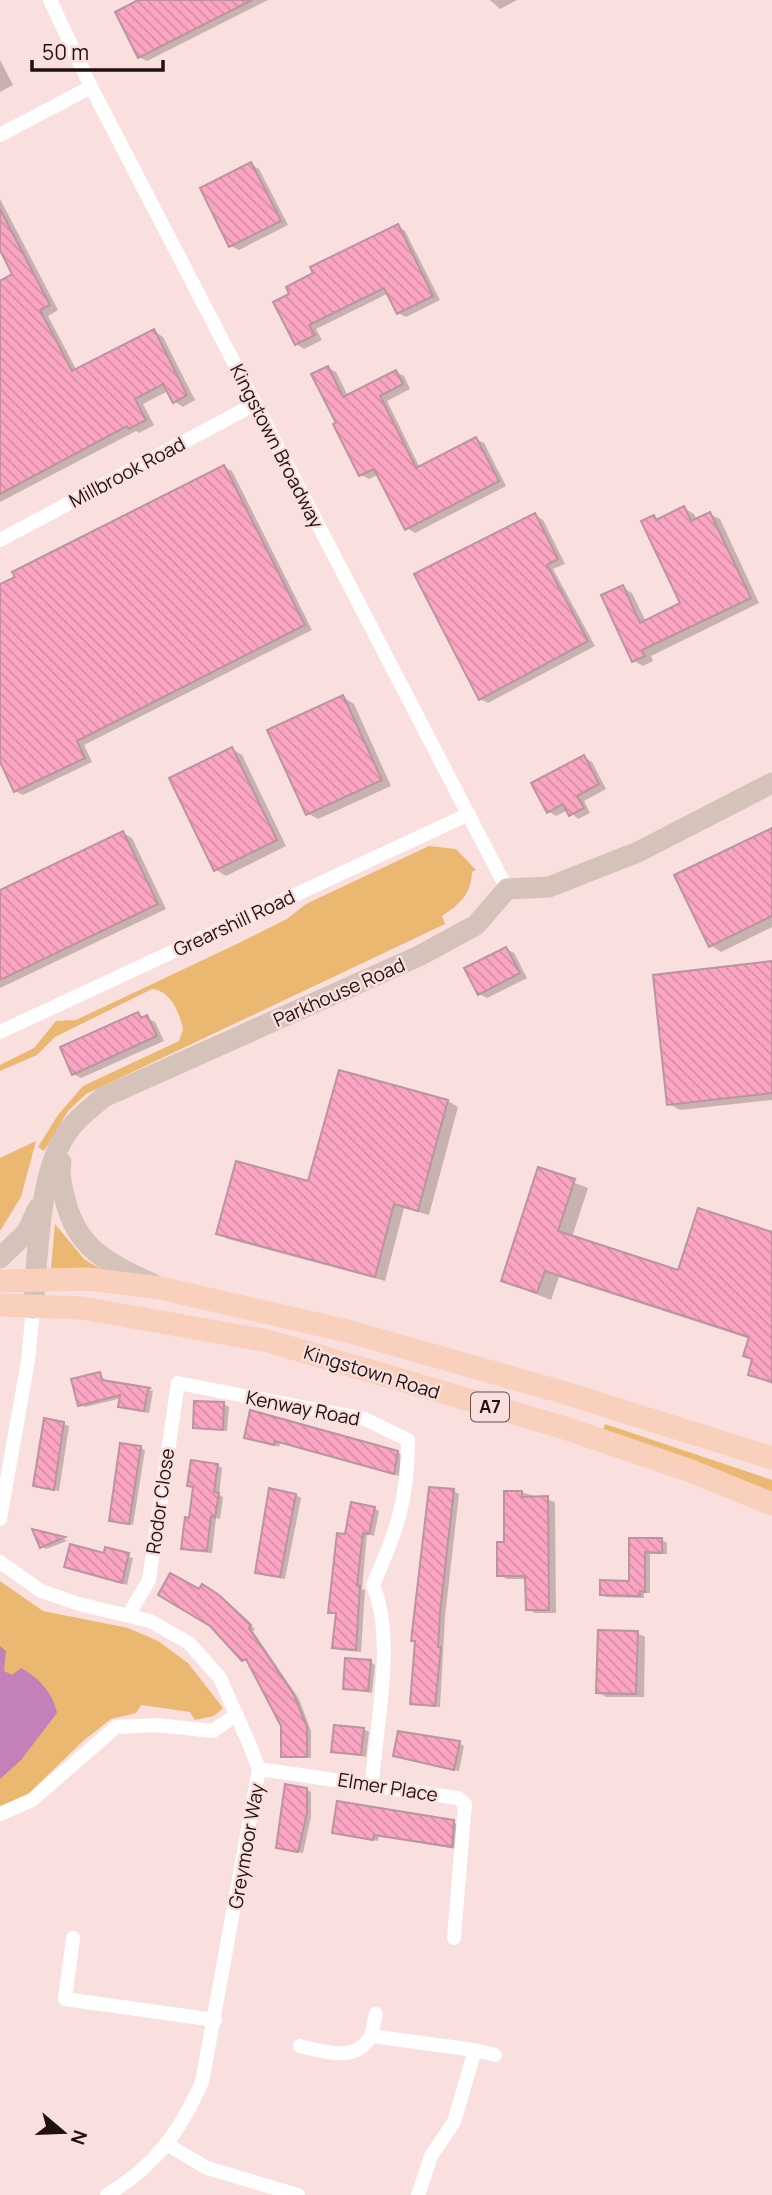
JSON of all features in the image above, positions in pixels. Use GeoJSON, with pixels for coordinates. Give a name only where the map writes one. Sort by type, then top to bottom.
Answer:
{"type":"FeatureCollection","features":[{"type":"Feature","properties":{"kind":"main road","name":"Kingstown Road"},"geometry":{"type":"LineString","coordinates":[[0,1281],[88,1279],[160,1288],[347,1331],[562,1392],[772,1458]]}},
{"type":"Feature","properties":{"kind":"main road","name":"Kingstown Road"},"geometry":{"type":"LineString","coordinates":[[0,1305],[82,1308],[268,1341],[565,1428],[688,1470],[772,1504]]}},
{"type":"Feature","properties":{"kind":"street","name":"Kingstown Broadway"},"geometry":{"type":"LineString","coordinates":[[50,0],[91,87],[507,889]]}},
{"type":"Feature","properties":{"kind":"street"},"geometry":{"type":"LineString","coordinates":[[0,135],[91,87]]}},
{"type":"Feature","properties":{"kind":"street","name":"Millbrook Road"},"geometry":{"type":"LineString","coordinates":[[0,540],[255,404]]}},
{"type":"Feature","properties":{"kind":"street"},"geometry":{"type":"LineString","coordinates":[[507,889],[550,887],[638,852],[772,783]]}},
{"type":"Feature","properties":{"kind":"street","name":"Grearshill Road"},"geometry":{"type":"LineString","coordinates":[[0,1032],[469,814]]}},
{"type":"Feature","properties":{"kind":"street","name":"Parkhouse Road"},"geometry":{"type":"LineString","coordinates":[[33,1308],[48,1186],[55,1157],[67,1132],[104,1097],[438,946],[476,925],[507,889]]}},
{"type":"Feature","properties":{"kind":"street"},"geometry":{"type":"LineString","coordinates":[[67,1132],[59,1173],[67,1211],[78,1236],[100,1256],[160,1288]]}},
{"type":"Feature","properties":{"kind":"street"},"geometry":{"type":"LineString","coordinates":[[0,1258],[27,1232],[48,1186]]}},
{"type":"Feature","properties":{"kind":"street"},"geometry":{"type":"LineString","coordinates":[[0,1519],[28,1361],[33,1308]]}},
{"type":"Feature","properties":{"kind":"street","name":"Rodor Close"},"geometry":{"type":"LineString","coordinates":[[129,1614],[149,1580],[178,1383]]}},
{"type":"Feature","properties":{"kind":"street","name":"Kenway Road"},"geometry":{"type":"LineString","coordinates":[[178,1383],[365,1419],[408,1440],[408,1483],[395,1535],[373,1585],[382,1607],[384,1651],[372,1784]]}},
{"type":"Feature","properties":{"kind":"street","name":"Greymoor Way"},"geometry":{"type":"LineString","coordinates":[[0,1562],[41,1591],[79,1604],[150,1621],[189,1643],[220,1678],[259,1769],[202,2082],[184,2122],[168,2145],[125,2185],[107,2195]]}},
{"type":"Feature","properties":{"kind":"street"},"geometry":{"type":"LineString","coordinates":[[0,1814],[32,1800],[116,1727],[156,1725],[213,1731],[237,1714]]}},
{"type":"Feature","properties":{"kind":"street","name":"Elmer Place"},"geometry":{"type":"LineString","coordinates":[[259,1769],[458,1798],[465,1804],[454,1938]]}},
{"type":"Feature","properties":{"kind":"street"},"geometry":{"type":"LineString","coordinates":[[73,1938],[65,1999],[215,2020]]}},
{"type":"Feature","properties":{"kind":"street"},"geometry":{"type":"LineString","coordinates":[[300,2046],[340,2056],[366,2045],[376,2014]]}},
{"type":"Feature","properties":{"kind":"street"},"geometry":{"type":"LineString","coordinates":[[371,2036],[495,2055]]}},
{"type":"Feature","properties":{"kind":"street"},"geometry":{"type":"LineString","coordinates":[[418,2195],[431,2156],[454,2122],[475,2050]]}},
{"type":"Feature","properties":{"kind":"street"},"geometry":{"type":"LineString","coordinates":[[168,2145],[207,2168],[298,2195]]}},
{"type":"Feature","properties":{"kind":"shaded area"},"geometry":{"type":"Polygon","coordinates":[[[429,846],[456,849],[476,870],[472,872],[467,893],[442,916],[445,924],[86,1094],[68,1111],[44,1151],[38,1147],[58,1115],[83,1086],[179,1041],[183,1030],[177,1010],[169,998],[152,989],[55,1037],[37,1055],[0,1071],[0,1065],[34,1048],[56,1021],[76,1020],[239,943],[287,919],[306,904],[429,846]]]}},
{"type":"Feature","properties":{"kind":"shaded area"},"geometry":{"type":"Polygon","coordinates":[[[36,1141],[21,1197],[0,1231],[0,1158],[36,1141]]]}},
{"type":"Feature","properties":{"kind":"shaded area"},"geometry":{"type":"Polygon","coordinates":[[[55,1224],[84,1259],[108,1274],[51,1268],[55,1224]]]}},
{"type":"Feature","properties":{"kind":"shaded area"},"geometry":{"type":"Polygon","coordinates":[[[605,1424],[772,1480],[772,1492],[602,1435],[605,1424]]]}},
{"type":"Feature","properties":{"kind":"shaded area"},"geometry":{"type":"Polygon","coordinates":[[[0,1581],[43,1611],[128,1628],[158,1641],[188,1663],[223,1708],[214,1716],[195,1720],[190,1712],[141,1705],[136,1713],[111,1719],[83,1741],[20,1802],[0,1807],[0,1581]]]}},
{"type":"Feature","properties":{"kind":"shaded area"},"geometry":{"type":"Polygon","coordinates":[[[0,1646],[6,1651],[4,1671],[12,1675],[21,1668],[34,1676],[49,1693],[57,1713],[21,1760],[0,1779],[0,1646]]]}},
{"type":"Feature","properties":{"kind":"building"},"geometry":{"type":"Polygon","coordinates":[[[138,0],[252,0],[138,58],[115,12],[138,0]]]}},
{"type":"Feature","properties":{"kind":"building"},"geometry":{"type":"Polygon","coordinates":[[[251,162],[281,221],[229,247],[200,188],[251,162]]]}},
{"type":"Feature","properties":{"kind":"building"},"geometry":{"type":"Polygon","coordinates":[[[0,209],[50,305],[40,310],[72,371],[154,329],[187,395],[173,403],[163,384],[135,399],[146,420],[129,429],[127,426],[0,494],[0,281],[12,274],[0,250],[0,209]]]}},
{"type":"Feature","properties":{"kind":"building"},"geometry":{"type":"Polygon","coordinates":[[[398,224],[433,296],[397,314],[384,288],[309,325],[315,335],[295,345],[273,302],[289,294],[286,287],[313,273],[310,267],[398,224]]]}},
{"type":"Feature","properties":{"kind":"building"},"geometry":{"type":"Polygon","coordinates":[[[328,366],[343,397],[396,370],[403,384],[380,396],[416,468],[476,437],[499,481],[405,530],[374,469],[359,476],[333,424],[336,423],[311,374],[328,366]]]}},
{"type":"Feature","properties":{"kind":"building"},"geometry":{"type":"Polygon","coordinates":[[[224,465],[305,625],[77,741],[85,758],[14,792],[0,762],[0,584],[15,577],[12,572],[224,465]]]}},
{"type":"Feature","properties":{"kind":"building"},"geometry":{"type":"Polygon","coordinates":[[[684,506],[691,521],[710,512],[751,598],[642,650],[645,656],[632,662],[601,595],[623,585],[640,623],[680,603],[641,521],[654,515],[656,520],[684,506]]]}},
{"type":"Feature","properties":{"kind":"building"},"geometry":{"type":"Polygon","coordinates":[[[535,513],[558,559],[547,565],[588,641],[479,700],[414,574],[535,513]]]}},
{"type":"Feature","properties":{"kind":"building"},"geometry":{"type":"Polygon","coordinates":[[[343,695],[382,780],[306,815],[267,730],[343,695]]]}},
{"type":"Feature","properties":{"kind":"building"},"geometry":{"type":"Polygon","coordinates":[[[232,747],[277,840],[214,871],[169,778],[232,747]]]}},
{"type":"Feature","properties":{"kind":"building"},"geometry":{"type":"Polygon","coordinates":[[[584,755],[599,784],[577,796],[584,808],[569,816],[563,804],[547,813],[531,783],[584,755]]]}},
{"type":"Feature","properties":{"kind":"building"},"geometry":{"type":"Polygon","coordinates":[[[772,828],[772,916],[709,947],[674,875],[772,828]]]}},
{"type":"Feature","properties":{"kind":"building"},"geometry":{"type":"Polygon","coordinates":[[[123,831],[158,904],[0,980],[0,890],[123,831]]]}},
{"type":"Feature","properties":{"kind":"building"},"geometry":{"type":"Polygon","coordinates":[[[506,947],[520,973],[478,995],[464,968],[506,947]]]}},
{"type":"Feature","properties":{"kind":"building"},"geometry":{"type":"Polygon","coordinates":[[[772,961],[772,1093],[667,1105],[653,975],[772,961]]]}},
{"type":"Feature","properties":{"kind":"building"},"geometry":{"type":"Polygon","coordinates":[[[138,1012],[141,1018],[147,1015],[157,1036],[72,1075],[60,1047],[138,1012]]]}},
{"type":"Feature","properties":{"kind":"building"},"geometry":{"type":"Polygon","coordinates":[[[339,1070],[448,1100],[418,1211],[394,1204],[375,1277],[216,1234],[236,1161],[308,1181],[339,1070]]]}},
{"type":"Feature","properties":{"kind":"building"},"geometry":{"type":"Polygon","coordinates":[[[538,1167],[575,1179],[558,1231],[678,1270],[698,1208],[772,1232],[772,1382],[748,1375],[752,1359],[743,1356],[749,1337],[545,1271],[537,1293],[501,1281],[538,1167]]]}},
{"type":"Feature","properties":{"kind":"building"},"geometry":{"type":"Polygon","coordinates":[[[100,1372],[102,1380],[151,1388],[148,1389],[144,1411],[118,1407],[120,1395],[78,1406],[71,1379],[100,1372]]]}},
{"type":"Feature","properties":{"kind":"building"},"geometry":{"type":"Polygon","coordinates":[[[194,1401],[224,1402],[223,1430],[193,1428],[194,1401]]]}},
{"type":"Feature","properties":{"kind":"building"},"geometry":{"type":"Polygon","coordinates":[[[250,1410],[398,1451],[394,1474],[275,1441],[274,1445],[244,1438],[250,1410]]]}},
{"type":"Feature","properties":{"kind":"building"},"geometry":{"type":"Polygon","coordinates":[[[44,1418],[64,1422],[54,1490],[33,1486],[44,1418]]]}},
{"type":"Feature","properties":{"kind":"building"},"geometry":{"type":"Polygon","coordinates":[[[120,1443],[141,1446],[129,1524],[109,1521],[120,1443]]]}},
{"type":"Feature","properties":{"kind":"building"},"geometry":{"type":"Polygon","coordinates":[[[191,1460],[218,1464],[214,1492],[219,1493],[215,1517],[211,1516],[207,1551],[181,1549],[185,1517],[189,1518],[193,1487],[187,1486],[191,1460]]]}},
{"type":"Feature","properties":{"kind":"building"},"geometry":{"type":"Polygon","coordinates":[[[429,1487],[454,1489],[440,1613],[438,1647],[441,1647],[435,1706],[410,1704],[415,1641],[411,1641],[429,1487]]]}},
{"type":"Feature","properties":{"kind":"building"},"geometry":{"type":"Polygon","coordinates":[[[269,1488],[296,1494],[280,1577],[255,1573],[269,1488]]]}},
{"type":"Feature","properties":{"kind":"building"},"geometry":{"type":"Polygon","coordinates":[[[504,1491],[522,1491],[522,1497],[548,1496],[549,1610],[526,1610],[525,1576],[497,1576],[497,1542],[504,1542],[504,1491]]]}},
{"type":"Feature","properties":{"kind":"building"},"geometry":{"type":"Polygon","coordinates":[[[351,1502],[375,1507],[369,1534],[363,1533],[357,1585],[360,1586],[356,1650],[332,1648],[336,1613],[328,1613],[337,1533],[345,1534],[351,1502]]]}},
{"type":"Feature","properties":{"kind":"building"},"geometry":{"type":"Polygon","coordinates":[[[32,1529],[65,1537],[40,1548],[32,1529]]]}},
{"type":"Feature","properties":{"kind":"building"},"geometry":{"type":"Polygon","coordinates":[[[629,1538],[662,1538],[662,1553],[645,1552],[645,1592],[640,1591],[640,1596],[600,1595],[600,1580],[629,1581],[629,1538]]]}},
{"type":"Feature","properties":{"kind":"building"},"geometry":{"type":"Polygon","coordinates":[[[70,1544],[104,1553],[105,1547],[129,1553],[122,1583],[64,1567],[70,1544]]]}},
{"type":"Feature","properties":{"kind":"building"},"geometry":{"type":"Polygon","coordinates":[[[170,1573],[199,1589],[202,1584],[219,1595],[251,1625],[249,1628],[294,1695],[307,1727],[307,1757],[281,1757],[281,1726],[246,1659],[242,1661],[210,1626],[158,1595],[170,1573]]]}},
{"type":"Feature","properties":{"kind":"building"},"geometry":{"type":"Polygon","coordinates":[[[598,1630],[638,1631],[636,1694],[596,1693],[598,1630]]]}},
{"type":"Feature","properties":{"kind":"building"},"geometry":{"type":"Polygon","coordinates":[[[345,1658],[371,1660],[368,1691],[343,1689],[345,1658]]]}},
{"type":"Feature","properties":{"kind":"building"},"geometry":{"type":"Polygon","coordinates":[[[334,1725],[364,1728],[361,1755],[331,1752],[334,1725]]]}},
{"type":"Feature","properties":{"kind":"building"},"geometry":{"type":"Polygon","coordinates":[[[398,1731],[460,1741],[454,1770],[393,1756],[398,1731]]]}},
{"type":"Feature","properties":{"kind":"building"},"geometry":{"type":"Polygon","coordinates":[[[285,1784],[307,1788],[307,1813],[298,1852],[276,1848],[285,1784]]]}},
{"type":"Feature","properties":{"kind":"building"},"geometry":{"type":"Polygon","coordinates":[[[337,1801],[454,1820],[452,1847],[374,1835],[373,1840],[332,1833],[337,1801]]]}}]}
